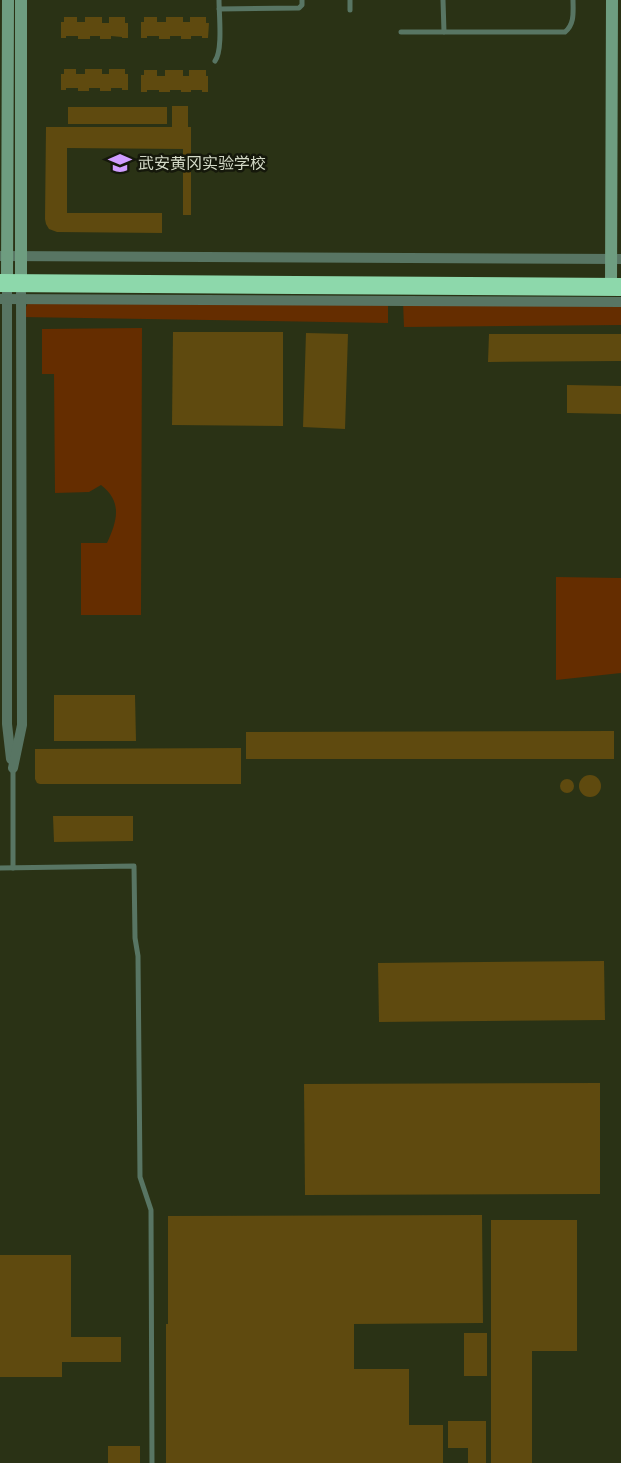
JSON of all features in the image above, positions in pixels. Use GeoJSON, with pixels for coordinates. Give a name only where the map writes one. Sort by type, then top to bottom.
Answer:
{"type":"FeatureCollection","features":[{"type":"Feature","properties":{"kind":"highway"},"geometry":{"type":"LineString","coordinates":[[9,277],[617,278]]}},
{"type":"Feature","properties":{"kind":"main road"},"geometry":{"type":"LineString","coordinates":[[8,0],[9,277]]}},
{"type":"Feature","properties":{"kind":"main road"},"geometry":{"type":"LineString","coordinates":[[9,277],[21,0]]}},
{"type":"Feature","properties":{"kind":"main road"},"geometry":{"type":"LineString","coordinates":[[612,0],[617,278]]}},
{"type":"Feature","properties":{"kind":"street"},"geometry":{"type":"LineString","coordinates":[[12,768],[7,724],[9,277],[617,278]]}},
{"type":"Feature","properties":{"kind":"lane"},"geometry":{"type":"LineString","coordinates":[[215,61],[218,56],[219,0]]}},
{"type":"Feature","properties":{"kind":"lane"},"geometry":{"type":"LineString","coordinates":[[219,9],[299,8],[302,0]]}},
{"type":"Feature","properties":{"kind":"lane"},"geometry":{"type":"LineString","coordinates":[[350,0],[350,10]]}},
{"type":"Feature","properties":{"kind":"lane"},"geometry":{"type":"LineString","coordinates":[[443,0],[444,32]]}},
{"type":"Feature","properties":{"kind":"lane"},"geometry":{"type":"LineString","coordinates":[[401,32],[565,32],[569,29],[573,19],[573,0]]}},
{"type":"Feature","properties":{"kind":"lane"},"geometry":{"type":"LineString","coordinates":[[12,768],[13,868]]}},
{"type":"Feature","properties":{"kind":"lane"},"geometry":{"type":"LineString","coordinates":[[0,868],[134,866],[135,938],[138,956],[140,1178],[151,1210],[152,1463]]}},
{"type":"Feature","properties":{"kind":"shaded area"},"geometry":{"type":"Polygon","coordinates":[[[30,299],[388,301],[388,323],[21,317],[30,299]]]}},
{"type":"Feature","properties":{"kind":"shaded area"},"geometry":{"type":"Polygon","coordinates":[[[403,301],[621,302],[621,325],[404,327],[403,301]]]}},
{"type":"Feature","properties":{"kind":"shaded area"},"geometry":{"type":"Polygon","coordinates":[[[142,328],[141,615],[81,615],[81,543],[107,543],[116,512],[113,498],[101,485],[89,492],[55,493],[54,374],[42,374],[42,329],[142,328]]]}},
{"type":"Feature","properties":{"kind":"shaded area"},"geometry":{"type":"Polygon","coordinates":[[[556,577],[621,578],[621,673],[556,680],[556,577]]]}},
{"type":"Feature","properties":{"kind":"building"},"geometry":{"type":"Polygon","coordinates":[[[64,17],[77,17],[77,22],[85,22],[85,17],[102,17],[102,23],[109,23],[109,17],[125,17],[125,23],[128,23],[128,38],[111,36],[111,39],[100,39],[100,36],[90,36],[90,39],[78,39],[78,36],[66,36],[66,38],[61,38],[61,22],[64,22],[64,17]]]}},
{"type":"Feature","properties":{"kind":"building"},"geometry":{"type":"Polygon","coordinates":[[[144,17],[157,17],[157,22],[166,22],[166,17],[183,17],[183,22],[190,22],[190,17],[206,17],[206,23],[209,23],[208,38],[191,36],[191,39],[181,39],[181,36],[170,36],[170,39],[159,39],[159,36],[147,36],[147,38],[141,38],[141,22],[144,22],[144,17]]]}},
{"type":"Feature","properties":{"kind":"building"},"geometry":{"type":"Polygon","coordinates":[[[64,69],[76,69],[76,74],[85,74],[85,69],[102,69],[102,74],[109,74],[109,69],[125,69],[125,74],[128,74],[128,90],[111,88],[111,91],[100,91],[100,88],[89,88],[89,91],[78,91],[78,88],[66,88],[66,90],[61,90],[61,74],[64,74],[64,69]]]}},
{"type":"Feature","properties":{"kind":"building"},"geometry":{"type":"Polygon","coordinates":[[[144,70],[157,70],[157,76],[165,76],[165,70],[183,70],[183,76],[189,76],[189,70],[206,70],[208,92],[202,92],[202,90],[159,92],[159,90],[147,90],[147,92],[141,92],[141,75],[144,75],[144,70]]]}},
{"type":"Feature","properties":{"kind":"building"},"geometry":{"type":"Polygon","coordinates":[[[172,106],[188,106],[188,127],[191,127],[191,215],[183,215],[183,149],[67,148],[67,213],[162,213],[162,233],[57,232],[49,229],[45,219],[46,127],[172,127],[172,106]]]}},
{"type":"Feature","properties":{"kind":"building"},"geometry":{"type":"Polygon","coordinates":[[[68,107],[167,107],[167,124],[68,124],[68,107]]]}},
{"type":"Feature","properties":{"kind":"building"},"geometry":{"type":"Polygon","coordinates":[[[173,332],[283,332],[283,426],[172,425],[173,332]]]}},
{"type":"Feature","properties":{"kind":"building"},"geometry":{"type":"Polygon","coordinates":[[[306,333],[348,334],[345,429],[303,427],[306,333]]]}},
{"type":"Feature","properties":{"kind":"building"},"geometry":{"type":"Polygon","coordinates":[[[489,334],[621,334],[621,361],[488,362],[489,334]]]}},
{"type":"Feature","properties":{"kind":"building"},"geometry":{"type":"Polygon","coordinates":[[[567,385],[621,386],[621,414],[567,413],[567,385]]]}},
{"type":"Feature","properties":{"kind":"building"},"geometry":{"type":"Polygon","coordinates":[[[54,695],[135,695],[136,741],[54,741],[54,695]]]}},
{"type":"Feature","properties":{"kind":"building"},"geometry":{"type":"Polygon","coordinates":[[[614,731],[614,759],[246,759],[246,732],[614,731]]]}},
{"type":"Feature","properties":{"kind":"building"},"geometry":{"type":"Polygon","coordinates":[[[241,748],[241,784],[40,784],[35,779],[35,749],[241,748]]]}},
{"type":"Feature","properties":{"kind":"building"},"geometry":{"type":"Polygon","coordinates":[[[590,775],[598,778],[601,786],[598,794],[590,797],[582,794],[579,786],[582,778],[590,775]]]}},
{"type":"Feature","properties":{"kind":"building"},"geometry":{"type":"Polygon","coordinates":[[[567,779],[572,781],[574,786],[572,791],[567,793],[562,791],[560,786],[562,781],[567,779]]]}},
{"type":"Feature","properties":{"kind":"building"},"geometry":{"type":"Polygon","coordinates":[[[53,816],[133,816],[133,841],[54,842],[53,816]]]}},
{"type":"Feature","properties":{"kind":"building"},"geometry":{"type":"Polygon","coordinates":[[[604,961],[605,1020],[379,1022],[378,963],[604,961]]]}},
{"type":"Feature","properties":{"kind":"building"},"geometry":{"type":"Polygon","coordinates":[[[600,1083],[600,1194],[305,1195],[304,1084],[600,1083]]]}},
{"type":"Feature","properties":{"kind":"building"},"geometry":{"type":"Polygon","coordinates":[[[482,1215],[483,1323],[354,1324],[354,1369],[409,1369],[409,1425],[443,1425],[443,1463],[166,1463],[168,1216],[482,1215]]]}},
{"type":"Feature","properties":{"kind":"building"},"geometry":{"type":"Polygon","coordinates":[[[491,1220],[577,1220],[577,1351],[532,1351],[532,1463],[491,1463],[491,1220]]]}},
{"type":"Feature","properties":{"kind":"building"},"geometry":{"type":"Polygon","coordinates":[[[0,1255],[71,1255],[71,1337],[121,1337],[121,1362],[62,1362],[62,1377],[0,1377],[0,1255]]]}},
{"type":"Feature","properties":{"kind":"building"},"geometry":{"type":"Polygon","coordinates":[[[464,1333],[487,1333],[487,1376],[464,1376],[464,1333]]]}},
{"type":"Feature","properties":{"kind":"building"},"geometry":{"type":"Polygon","coordinates":[[[448,1421],[486,1421],[486,1463],[468,1463],[468,1448],[448,1448],[448,1421]]]}},
{"type":"Feature","properties":{"kind":"building"},"geometry":{"type":"Polygon","coordinates":[[[108,1446],[140,1446],[140,1463],[108,1463],[108,1446]]]}},
{"type":"Feature","properties":{"kind":"place","name":"武安黄冈实验学校"},"geometry":{"type":"Point","coordinates":[120,163]}}]}
